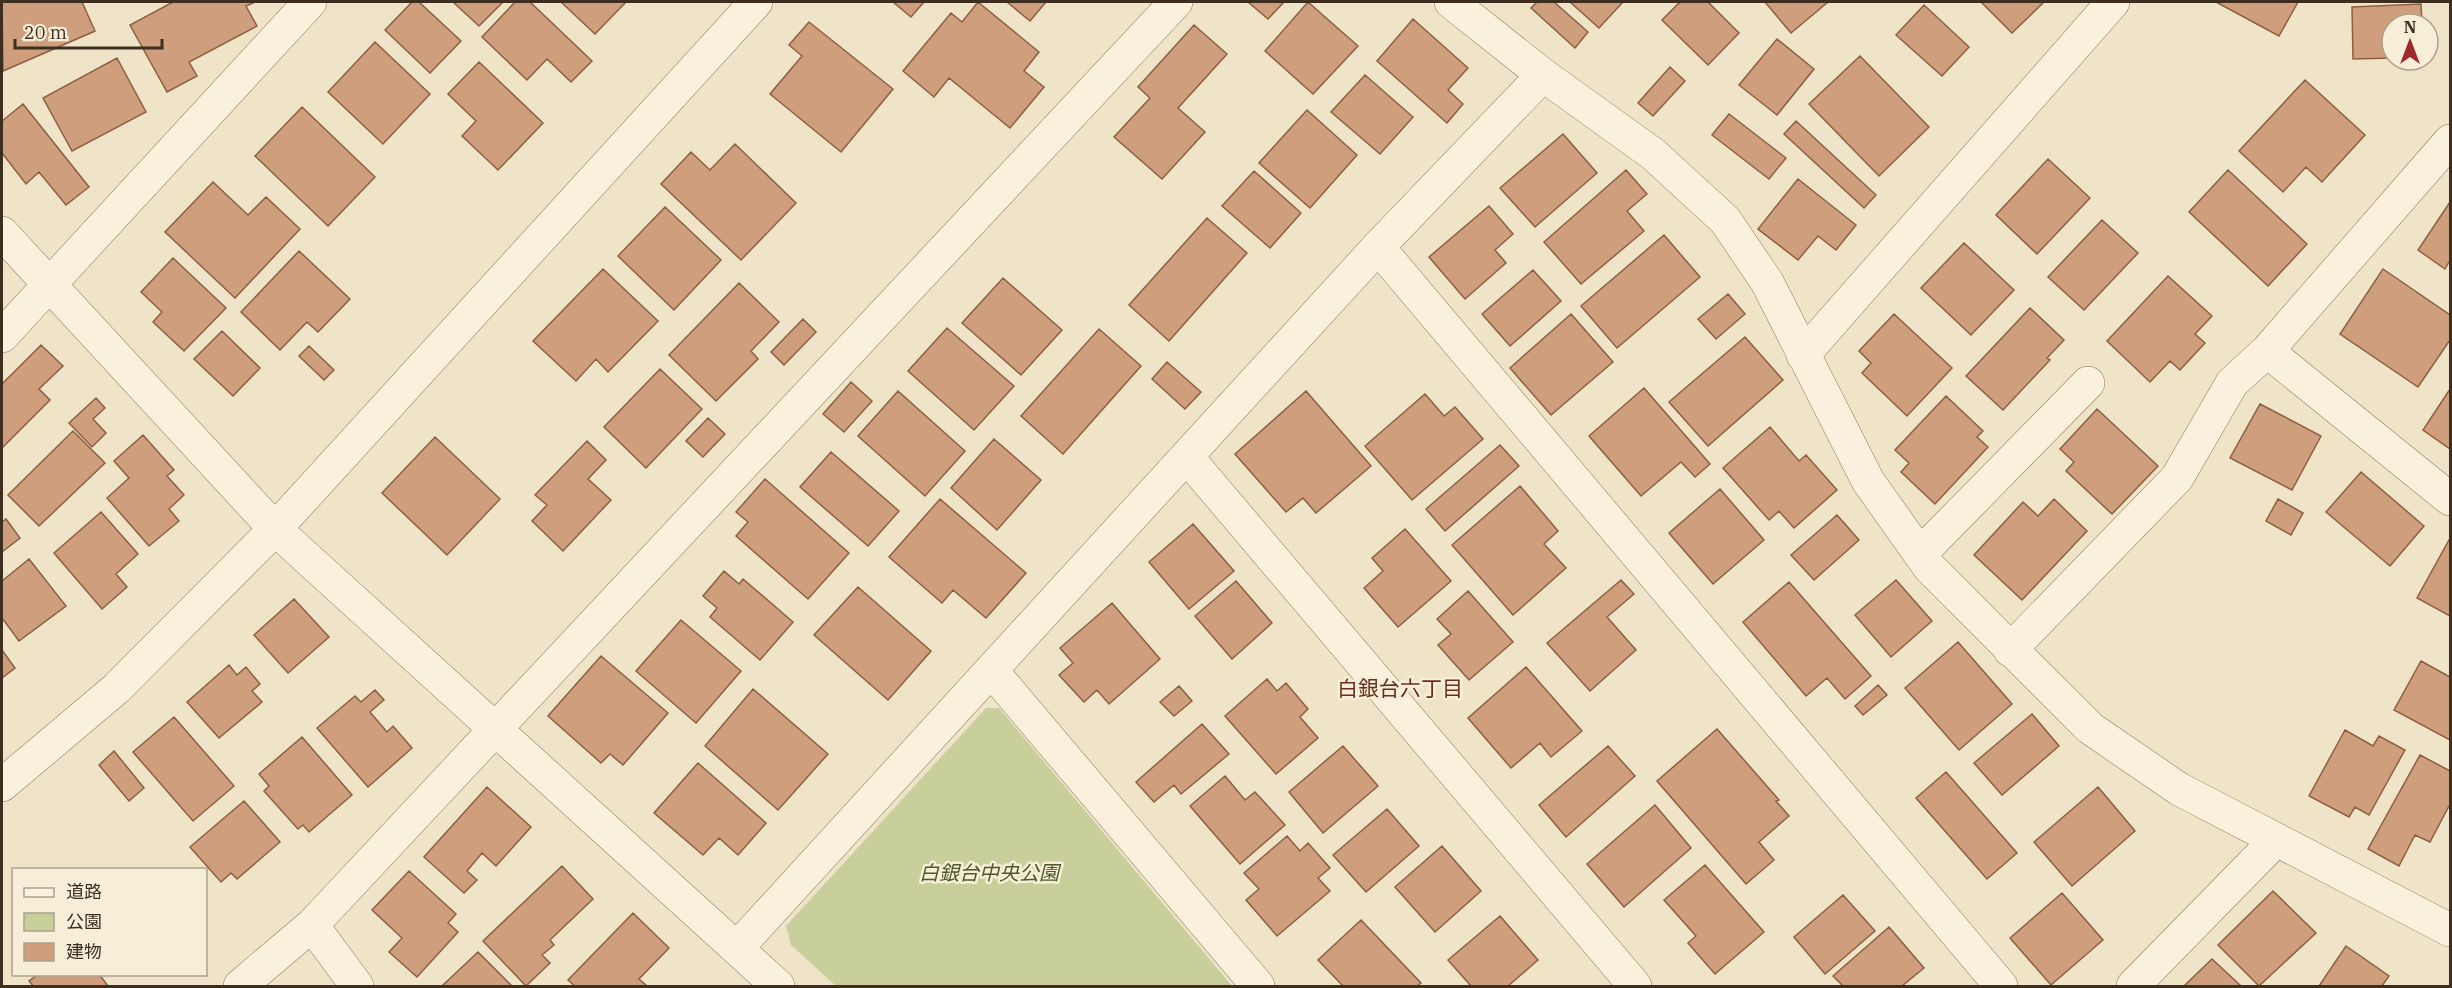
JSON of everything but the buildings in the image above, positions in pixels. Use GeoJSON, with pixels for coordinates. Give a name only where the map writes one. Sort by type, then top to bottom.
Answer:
{"type":"FeatureCollection","features":[{"type":"Feature","properties":{"kind":"street"},"geometry":{"type":"LineString","coordinates":[[2,336],[310,2]]}},
{"type":"Feature","properties":{"kind":"street"},"geometry":{"type":"LineString","coordinates":[[2,785],[117,688],[275,529],[756,2]]}},
{"type":"Feature","properties":{"kind":"street"},"geometry":{"type":"LineString","coordinates":[[240,987],[312,925],[1176,2]]}},
{"type":"Feature","properties":{"kind":"street"},"geometry":{"type":"LineString","coordinates":[[1451,2],[1543,75],[1653,154],[1725,220],[1767,282],[1868,482],[1920,554],[2010,650],[2090,728],[2179,789],[2275,841],[2451,930]]}},
{"type":"Feature","properties":{"kind":"street"},"geometry":{"type":"LineString","coordinates":[[1803,355],[2113,2]]}},
{"type":"Feature","properties":{"kind":"street"},"geometry":{"type":"LineString","coordinates":[[737,948],[1378,247],[1543,75]]}},
{"type":"Feature","properties":{"kind":"street"},"geometry":{"type":"LineString","coordinates":[[2010,650],[2177,478],[2232,383],[2267,351],[2451,141]]}},
{"type":"Feature","properties":{"kind":"street"},"geometry":{"type":"LineString","coordinates":[[2,233],[48,286],[275,529],[778,987]]}},
{"type":"Feature","properties":{"kind":"street"},"geometry":{"type":"LineString","coordinates":[[1378,247],[2001,987]]}},
{"type":"Feature","properties":{"kind":"street"},"geometry":{"type":"LineString","coordinates":[[2267,351],[2451,499]]}},
{"type":"Feature","properties":{"kind":"street"},"geometry":{"type":"LineString","coordinates":[[1920,554],[2088,383]]}},
{"type":"Feature","properties":{"kind":"street"},"geometry":{"type":"LineString","coordinates":[[1187,457],[1635,987]]}},
{"type":"Feature","properties":{"kind":"street"},"geometry":{"type":"LineString","coordinates":[[991,670],[1258,987]]}},
{"type":"Feature","properties":{"kind":"street"},"geometry":{"type":"LineString","coordinates":[[2133,987],[2275,841]]}},
{"type":"Feature","properties":{"kind":"street"},"geometry":{"type":"LineString","coordinates":[[312,925],[357,987]]}},
{"type":"Feature","properties":{"kind":"green space","name":"白銀台中央公園"},"geometry":{"type":"Polygon","coordinates":[[[986,708],[999,708],[1232,986],[836,986],[791,945],[786,926],[986,708]]]}},
{"type":"Feature","properties":{"kind":"district","name":"白銀台六丁目"},"geometry":{"type":"Point","coordinates":[1400,689]}}]}
